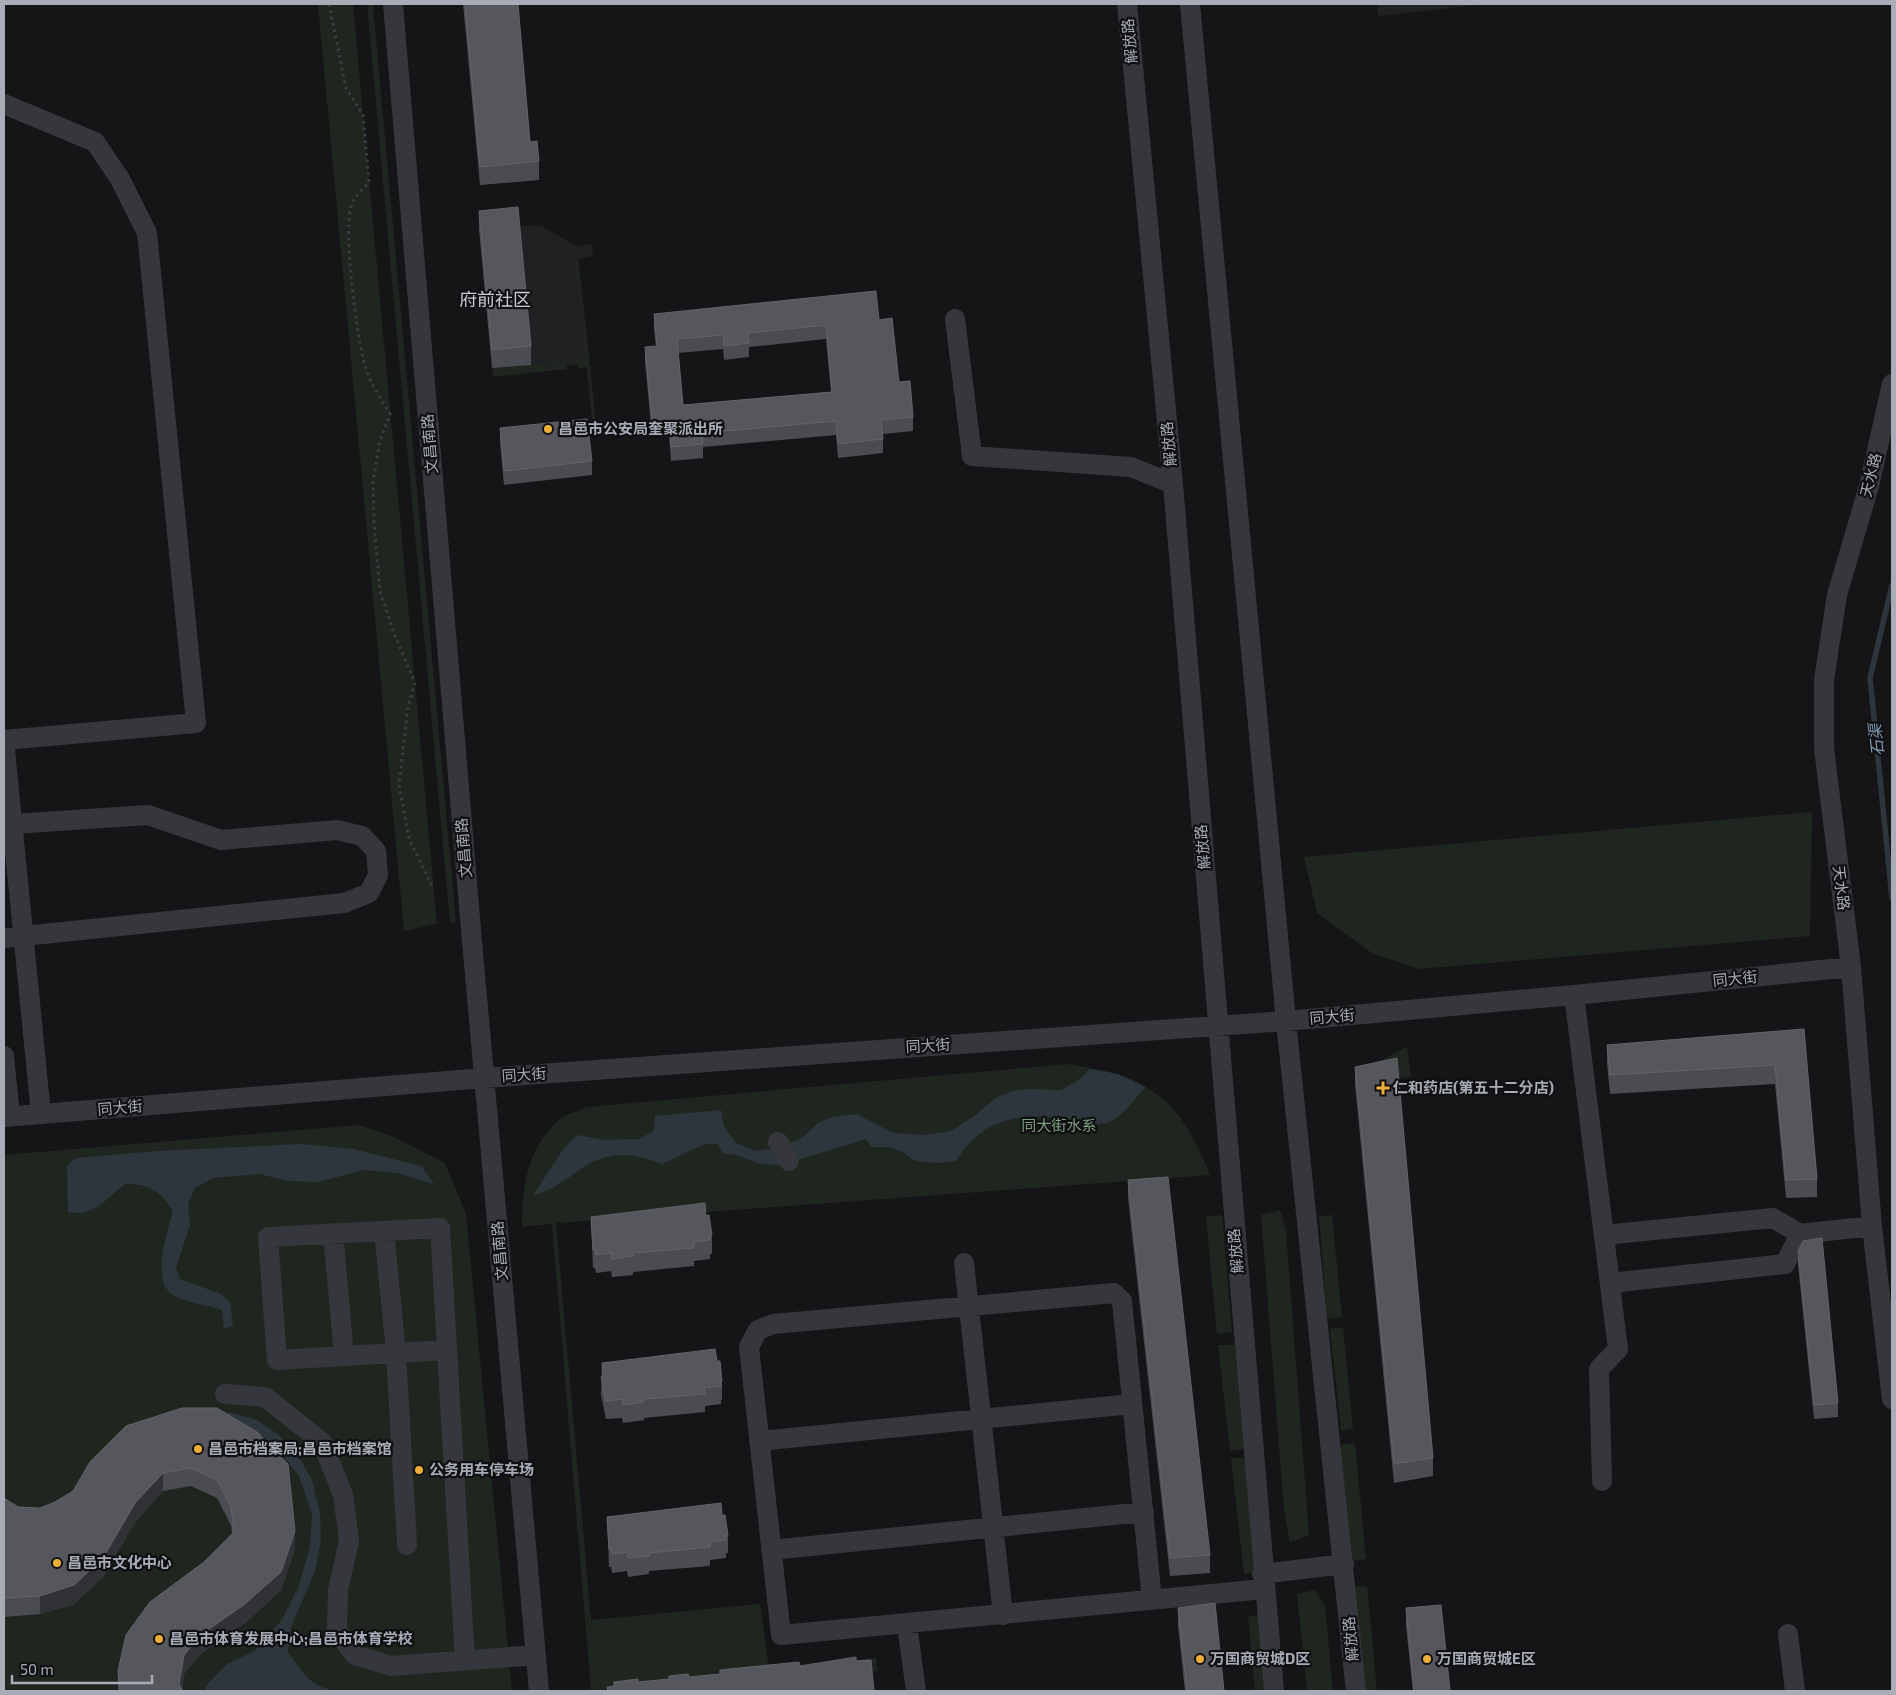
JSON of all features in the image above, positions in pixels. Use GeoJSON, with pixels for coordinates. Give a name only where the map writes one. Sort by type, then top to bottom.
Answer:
{"type":"FeatureCollection","features":[{"type":"Feature","properties":{"kind":"street","name":"文昌南路"},"geometry":{"type":"LineString","coordinates":[[393,4],[484,1078],[539,1691]]}},
{"type":"Feature","properties":{"kind":"street","name":"解放路"},"geometry":{"type":"LineString","coordinates":[[1127,4],[1173,484],[1263,1582],[1274,1691]]}},
{"type":"Feature","properties":{"kind":"street","name":"解放路"},"geometry":{"type":"LineString","coordinates":[[1190,4],[1286,1021],[1356,1691]]}},
{"type":"Feature","properties":{"kind":"street"},"geometry":{"type":"LineString","coordinates":[[4,104],[95,142],[120,179],[147,232],[196,723],[4,740],[14,937],[41,1114]]}},
{"type":"Feature","properties":{"kind":"street"},"geometry":{"type":"LineString","coordinates":[[955,320],[972,456],[1131,467],[1173,484]]}},
{"type":"Feature","properties":{"kind":"street","name":"天水路"},"geometry":{"type":"LineString","coordinates":[[1892,384],[1869,486],[1837,595],[1824,680],[1824,748],[1851,967],[1872,1226],[1892,1399]]}},
{"type":"Feature","properties":{"kind":"street"},"geometry":{"type":"LineString","coordinates":[[8,824],[148,815],[221,840],[337,830],[362,836],[376,851],[378,875],[369,893],[344,903],[14,937]]}},
{"type":"Feature","properties":{"kind":"street","name":"同大街"},"geometry":{"type":"LineString","coordinates":[[7,1117],[484,1078],[1286,1021],[1574,995],[1851,967]]}},
{"type":"Feature","properties":{"kind":"street"},"geometry":{"type":"LineString","coordinates":[[1574,995],[1618,1349],[1599,1369],[1602,1481]]}},
{"type":"Feature","properties":{"kind":"street"},"geometry":{"type":"LineString","coordinates":[[4,1056],[7,1117]]}},
{"type":"Feature","properties":{"kind":"street"},"geometry":{"type":"LineString","coordinates":[[778,1142],[789,1161]]}},
{"type":"Feature","properties":{"kind":"street"},"geometry":{"type":"LineString","coordinates":[[1604,1235],[1773,1218],[1800,1234],[1872,1226]]}},
{"type":"Feature","properties":{"kind":"street"},"geometry":{"type":"LineString","coordinates":[[446,1350],[344,1354],[278,1360],[268,1236],[440,1228],[465,1660]]}},
{"type":"Feature","properties":{"kind":"street"},"geometry":{"type":"LineString","coordinates":[[384,1231],[396,1352],[407,1545]]}},
{"type":"Feature","properties":{"kind":"street"},"geometry":{"type":"LineString","coordinates":[[333,1233],[344,1354]]}},
{"type":"Feature","properties":{"kind":"street"},"geometry":{"type":"LineString","coordinates":[[1610,1283],[1785,1264],[1800,1234]]}},
{"type":"Feature","properties":{"kind":"street"},"geometry":{"type":"LineString","coordinates":[[964,1263],[995,1527],[1003,1615]]}},
{"type":"Feature","properties":{"kind":"street"},"geometry":{"type":"LineString","coordinates":[[1152,1600],[1122,1301],[1114,1293],[773,1324],[758,1330],[748,1347],[781,1635],[908,1625],[1152,1600],[1263,1582],[1344,1564]]}},
{"type":"Feature","properties":{"kind":"street"},"geometry":{"type":"LineString","coordinates":[[225,1394],[265,1397],[322,1442],[343,1495],[349,1541],[338,1590],[336,1631],[355,1655],[391,1666],[536,1655]]}},
{"type":"Feature","properties":{"kind":"street"},"geometry":{"type":"LineString","coordinates":[[759,1442],[1132,1404]]}},
{"type":"Feature","properties":{"kind":"street"},"geometry":{"type":"LineString","coordinates":[[771,1550],[1144,1512]]}},
{"type":"Feature","properties":{"kind":"street"},"geometry":{"type":"LineString","coordinates":[[908,1625],[916,1691]]}},
{"type":"Feature","properties":{"kind":"street"},"geometry":{"type":"LineString","coordinates":[[1788,1634],[1794,1691]]}},
{"type":"Feature","properties":{"kind":"path"},"geometry":{"type":"LineString","coordinates":[[329,4],[346,88],[363,115],[369,182],[352,202],[349,235],[353,290],[366,367],[380,398],[390,414],[380,441],[373,481],[374,522],[380,590],[393,631],[415,683],[408,707],[399,784],[409,839],[434,888]]}},
{"type":"Feature","properties":{"kind":"shaded area"},"geometry":{"type":"Polygon","coordinates":[[[1377,4],[1488,4],[1378,16],[1377,4]]]}},
{"type":"Feature","properties":{"kind":"shaded area"},"geometry":{"type":"Polygon","coordinates":[[[542,226],[576,246],[592,244],[593,256],[578,259],[590,363],[493,373],[479,229],[542,226]]]}},
{"type":"Feature","properties":{"kind":"shaded area"},"geometry":{"type":"Polygon","coordinates":[[[1090,1069],[1118,1074],[1145,1087],[1119,1116],[1109,1122],[1093,1124],[1050,1117],[1018,1118],[1004,1121],[978,1135],[956,1161],[938,1163],[915,1161],[903,1152],[889,1147],[872,1147],[866,1139],[781,1165],[761,1164],[736,1155],[722,1153],[718,1144],[705,1144],[662,1164],[635,1156],[624,1155],[602,1158],[580,1169],[552,1188],[533,1195],[564,1148],[577,1135],[604,1140],[639,1139],[654,1131],[655,1116],[721,1110],[724,1127],[736,1143],[756,1151],[780,1147],[802,1138],[818,1123],[832,1117],[857,1114],[893,1133],[925,1135],[951,1131],[977,1114],[995,1098],[1012,1091],[1028,1089],[1061,1090],[1077,1081],[1090,1069]]]}},
{"type":"Feature","properties":{"kind":"shaded area"},"geometry":{"type":"Polygon","coordinates":[[[301,1144],[354,1149],[421,1166],[434,1184],[397,1173],[364,1170],[318,1182],[288,1181],[259,1174],[213,1178],[195,1188],[188,1204],[190,1225],[176,1268],[180,1279],[221,1294],[230,1302],[233,1326],[224,1329],[222,1310],[179,1298],[166,1288],[163,1279],[162,1255],[173,1210],[158,1193],[141,1185],[125,1184],[99,1206],[85,1212],[68,1212],[67,1166],[75,1158],[157,1151],[301,1144]]]}},
{"type":"Feature","properties":{"kind":"shaded area"},"geometry":{"type":"Polygon","coordinates":[[[228,1412],[257,1420],[279,1435],[298,1456],[312,1480],[320,1513],[321,1540],[315,1571],[291,1627],[288,1652],[310,1680],[317,1685],[346,1691],[206,1691],[205,1687],[227,1664],[254,1651],[281,1621],[299,1586],[310,1547],[312,1514],[299,1476],[285,1458],[262,1436],[228,1422],[228,1412]]]}},
{"type":"Feature","properties":{"kind":"green space"},"geometry":{"type":"Polygon","coordinates":[[[318,4],[353,4],[437,924],[404,931],[318,4]]]}},
{"type":"Feature","properties":{"kind":"green space"},"geometry":{"type":"Polygon","coordinates":[[[367,4],[373,4],[456,922],[450,923],[367,4]]]}},
{"type":"Feature","properties":{"kind":"green space"},"geometry":{"type":"Polygon","coordinates":[[[578,258],[597,432],[593,432],[587,367],[578,368],[577,360],[586,359],[575,260],[578,258]]]}},
{"type":"Feature","properties":{"kind":"green space"},"geometry":{"type":"Polygon","coordinates":[[[566,361],[567,369],[493,377],[493,368],[566,361]]]}},
{"type":"Feature","properties":{"kind":"green space"},"geometry":{"type":"Polygon","coordinates":[[[1812,812],[1810,936],[1419,969],[1372,953],[1317,913],[1304,857],[1812,812]]]}},
{"type":"Feature","properties":{"kind":"green space"},"geometry":{"type":"Polygon","coordinates":[[[1407,1047],[1411,1076],[1355,1085],[1372,1067],[1407,1047]]]}},
{"type":"Feature","properties":{"kind":"green space","name":"同大街水系"},"geometry":{"type":"Polygon","coordinates":[[[1068,1064],[1118,1074],[1152,1091],[1165,1101],[1187,1127],[1210,1175],[556,1223],[591,1620],[760,1604],[769,1669],[876,1658],[878,1671],[686,1691],[591,1691],[552,1224],[522,1227],[523,1197],[528,1169],[533,1156],[548,1131],[562,1118],[587,1107],[1068,1064]]]}},
{"type":"Feature","properties":{"kind":"green space"},"geometry":{"type":"Polygon","coordinates":[[[359,1125],[394,1137],[445,1163],[466,1214],[512,1691],[4,1691],[4,1155],[359,1125]]]}},
{"type":"Feature","properties":{"kind":"green space"},"geometry":{"type":"Polygon","coordinates":[[[1280,1210],[1286,1231],[1309,1535],[1290,1542],[1284,1510],[1261,1215],[1280,1210]]]}},
{"type":"Feature","properties":{"kind":"green space"},"geometry":{"type":"Polygon","coordinates":[[[1222,1215],[1232,1332],[1217,1334],[1206,1217],[1222,1215]]]}},
{"type":"Feature","properties":{"kind":"green space"},"geometry":{"type":"Polygon","coordinates":[[[1332,1215],[1342,1317],[1327,1319],[1319,1216],[1332,1215]]]}},
{"type":"Feature","properties":{"kind":"green space"},"geometry":{"type":"Polygon","coordinates":[[[1343,1327],[1353,1428],[1341,1431],[1330,1329],[1343,1327]]]}},
{"type":"Feature","properties":{"kind":"green space"},"geometry":{"type":"Polygon","coordinates":[[[1218,1345],[1235,1345],[1244,1449],[1230,1451],[1218,1345]]]}},
{"type":"Feature","properties":{"kind":"green space"},"geometry":{"type":"Polygon","coordinates":[[[1355,1443],[1366,1559],[1352,1561],[1340,1445],[1355,1443]]]}},
{"type":"Feature","properties":{"kind":"green space"},"geometry":{"type":"Polygon","coordinates":[[[1231,1458],[1245,1458],[1257,1573],[1244,1574],[1231,1458]]]}},
{"type":"Feature","properties":{"kind":"green space"},"geometry":{"type":"Polygon","coordinates":[[[1367,1586],[1377,1691],[1365,1691],[1355,1587],[1367,1586]]]}},
{"type":"Feature","properties":{"kind":"green space"},"geometry":{"type":"Polygon","coordinates":[[[1315,1590],[1325,1606],[1333,1691],[1307,1691],[1297,1594],[1315,1590]]]}},
{"type":"Feature","properties":{"kind":"green space"},"geometry":{"type":"Polygon","coordinates":[[[1260,1615],[1268,1691],[1255,1691],[1248,1617],[1260,1615]]]}},
{"type":"Feature","properties":{"kind":"building"},"geometry":{"type":"Polygon","coordinates":[[[465,4],[518,4],[530,142],[537,141],[539,161],[480,167],[465,4]]]}},
{"type":"Feature","properties":{"kind":"building"},"geometry":{"type":"Polygon","coordinates":[[[518,207],[531,346],[492,350],[479,211],[518,207]]]}},
{"type":"Feature","properties":{"kind":"building"},"geometry":{"type":"Polygon","coordinates":[[[876,291],[879,320],[892,318],[899,382],[910,381],[913,417],[881,420],[883,439],[838,444],[836,421],[702,433],[703,444],[671,447],[669,420],[652,421],[645,347],[657,346],[654,314],[876,291]],[[826,325],[748,333],[749,343],[724,346],[723,335],[677,339],[683,405],[832,392],[826,325]]]}},
{"type":"Feature","properties":{"kind":"building"},"geometry":{"type":"Polygon","coordinates":[[[587,419],[592,461],[504,471],[500,428],[587,419]]]}},
{"type":"Feature","properties":{"kind":"building"},"geometry":{"type":"Polygon","coordinates":[[[1804,1029],[1817,1179],[1786,1180],[1775,1065],[1610,1075],[1607,1045],[1804,1029]]]}},
{"type":"Feature","properties":{"kind":"building"},"geometry":{"type":"Polygon","coordinates":[[[1397,1058],[1433,1458],[1394,1464],[1355,1067],[1397,1058]]]}},
{"type":"Feature","properties":{"kind":"building"},"geometry":{"type":"Polygon","coordinates":[[[1168,1177],[1210,1555],[1170,1558],[1128,1180],[1168,1177]]]}},
{"type":"Feature","properties":{"kind":"building"},"geometry":{"type":"Polygon","coordinates":[[[705,1203],[706,1216],[709,1215],[712,1235],[709,1236],[710,1240],[694,1242],[694,1248],[633,1253],[633,1256],[612,1259],[611,1253],[596,1255],[595,1249],[593,1250],[591,1217],[705,1203]]]}},
{"type":"Feature","properties":{"kind":"building"},"geometry":{"type":"Polygon","coordinates":[[[1822,1238],[1838,1403],[1814,1405],[1798,1251],[1803,1241],[1822,1238]]]}},
{"type":"Feature","properties":{"kind":"building"},"geometry":{"type":"Polygon","coordinates":[[[715,1349],[717,1361],[720,1361],[721,1386],[704,1388],[705,1394],[643,1399],[644,1402],[623,1405],[622,1399],[606,1401],[601,1377],[603,1377],[602,1363],[715,1349]]]}},
{"type":"Feature","properties":{"kind":"building","name":"昌邑市文化中心"},"geometry":{"type":"Polygon","coordinates":[[[182,1408],[217,1408],[257,1432],[288,1464],[295,1531],[281,1572],[245,1604],[202,1634],[184,1655],[179,1684],[183,1691],[120,1691],[118,1671],[126,1635],[150,1602],[204,1562],[234,1532],[231,1507],[217,1480],[191,1468],[163,1473],[135,1503],[103,1558],[74,1585],[40,1596],[4,1598],[4,1498],[18,1507],[40,1508],[55,1502],[73,1491],[90,1462],[126,1426],[182,1408]]]}},
{"type":"Feature","properties":{"kind":"building"},"geometry":{"type":"Polygon","coordinates":[[[721,1503],[722,1515],[725,1515],[728,1535],[725,1535],[726,1540],[710,1542],[710,1547],[649,1553],[649,1556],[628,1558],[627,1552],[612,1554],[611,1549],[609,1549],[607,1517],[721,1503]]]}},
{"type":"Feature","properties":{"kind":"building","name":"万国商贸城D区"},"geometry":{"type":"Polygon","coordinates":[[[1215,1603],[1224,1691],[1187,1691],[1178,1608],[1215,1603]]]}},
{"type":"Feature","properties":{"kind":"building","name":"万国商贸城E区"},"geometry":{"type":"Polygon","coordinates":[[[1441,1605],[1450,1691],[1414,1691],[1406,1608],[1441,1605]]]}},
{"type":"Feature","properties":{"kind":"building"},"geometry":{"type":"Polygon","coordinates":[[[856,1657],[856,1661],[871,1660],[874,1691],[608,1691],[607,1687],[614,1686],[614,1682],[638,1679],[638,1682],[669,1679],[669,1676],[688,1674],[689,1677],[720,1674],[720,1670],[799,1662],[800,1666],[856,1657]]]}},
{"type":"Feature","properties":{"kind":"waterway","name":"石渠"},"geometry":{"type":"LineString","coordinates":[[1892,585],[1870,678],[1892,898]]}},
{"type":"Feature","properties":{"kind":"place","name":"昌邑市公安局奎聚派出所"},"geometry":{"type":"Point","coordinates":[548,429]}},
{"type":"Feature","properties":{"kind":"place","name":"仁和药店(第五十二分店)"},"geometry":{"type":"Point","coordinates":[1383,1088]}},
{"type":"Feature","properties":{"kind":"place","name":"昌邑市档案局;昌邑市档案馆"},"geometry":{"type":"Point","coordinates":[198,1449]}},
{"type":"Feature","properties":{"kind":"place","name":"公务用车停车场"},"geometry":{"type":"Point","coordinates":[419,1470]}},
{"type":"Feature","properties":{"kind":"place","name":"昌邑市文化中心"},"geometry":{"type":"Point","coordinates":[57,1563]}},
{"type":"Feature","properties":{"kind":"place","name":"昌邑市体育发展中心;昌邑市体育学校"},"geometry":{"type":"Point","coordinates":[159,1639]}},
{"type":"Feature","properties":{"kind":"place","name":"万国商贸城D区"},"geometry":{"type":"Point","coordinates":[1200,1659]}},
{"type":"Feature","properties":{"kind":"place","name":"万国商贸城E区"},"geometry":{"type":"Point","coordinates":[1427,1659]}},
{"type":"Feature","properties":{"kind":"district","name":"府前社区"},"geometry":{"type":"Point","coordinates":[495,300]}}]}
